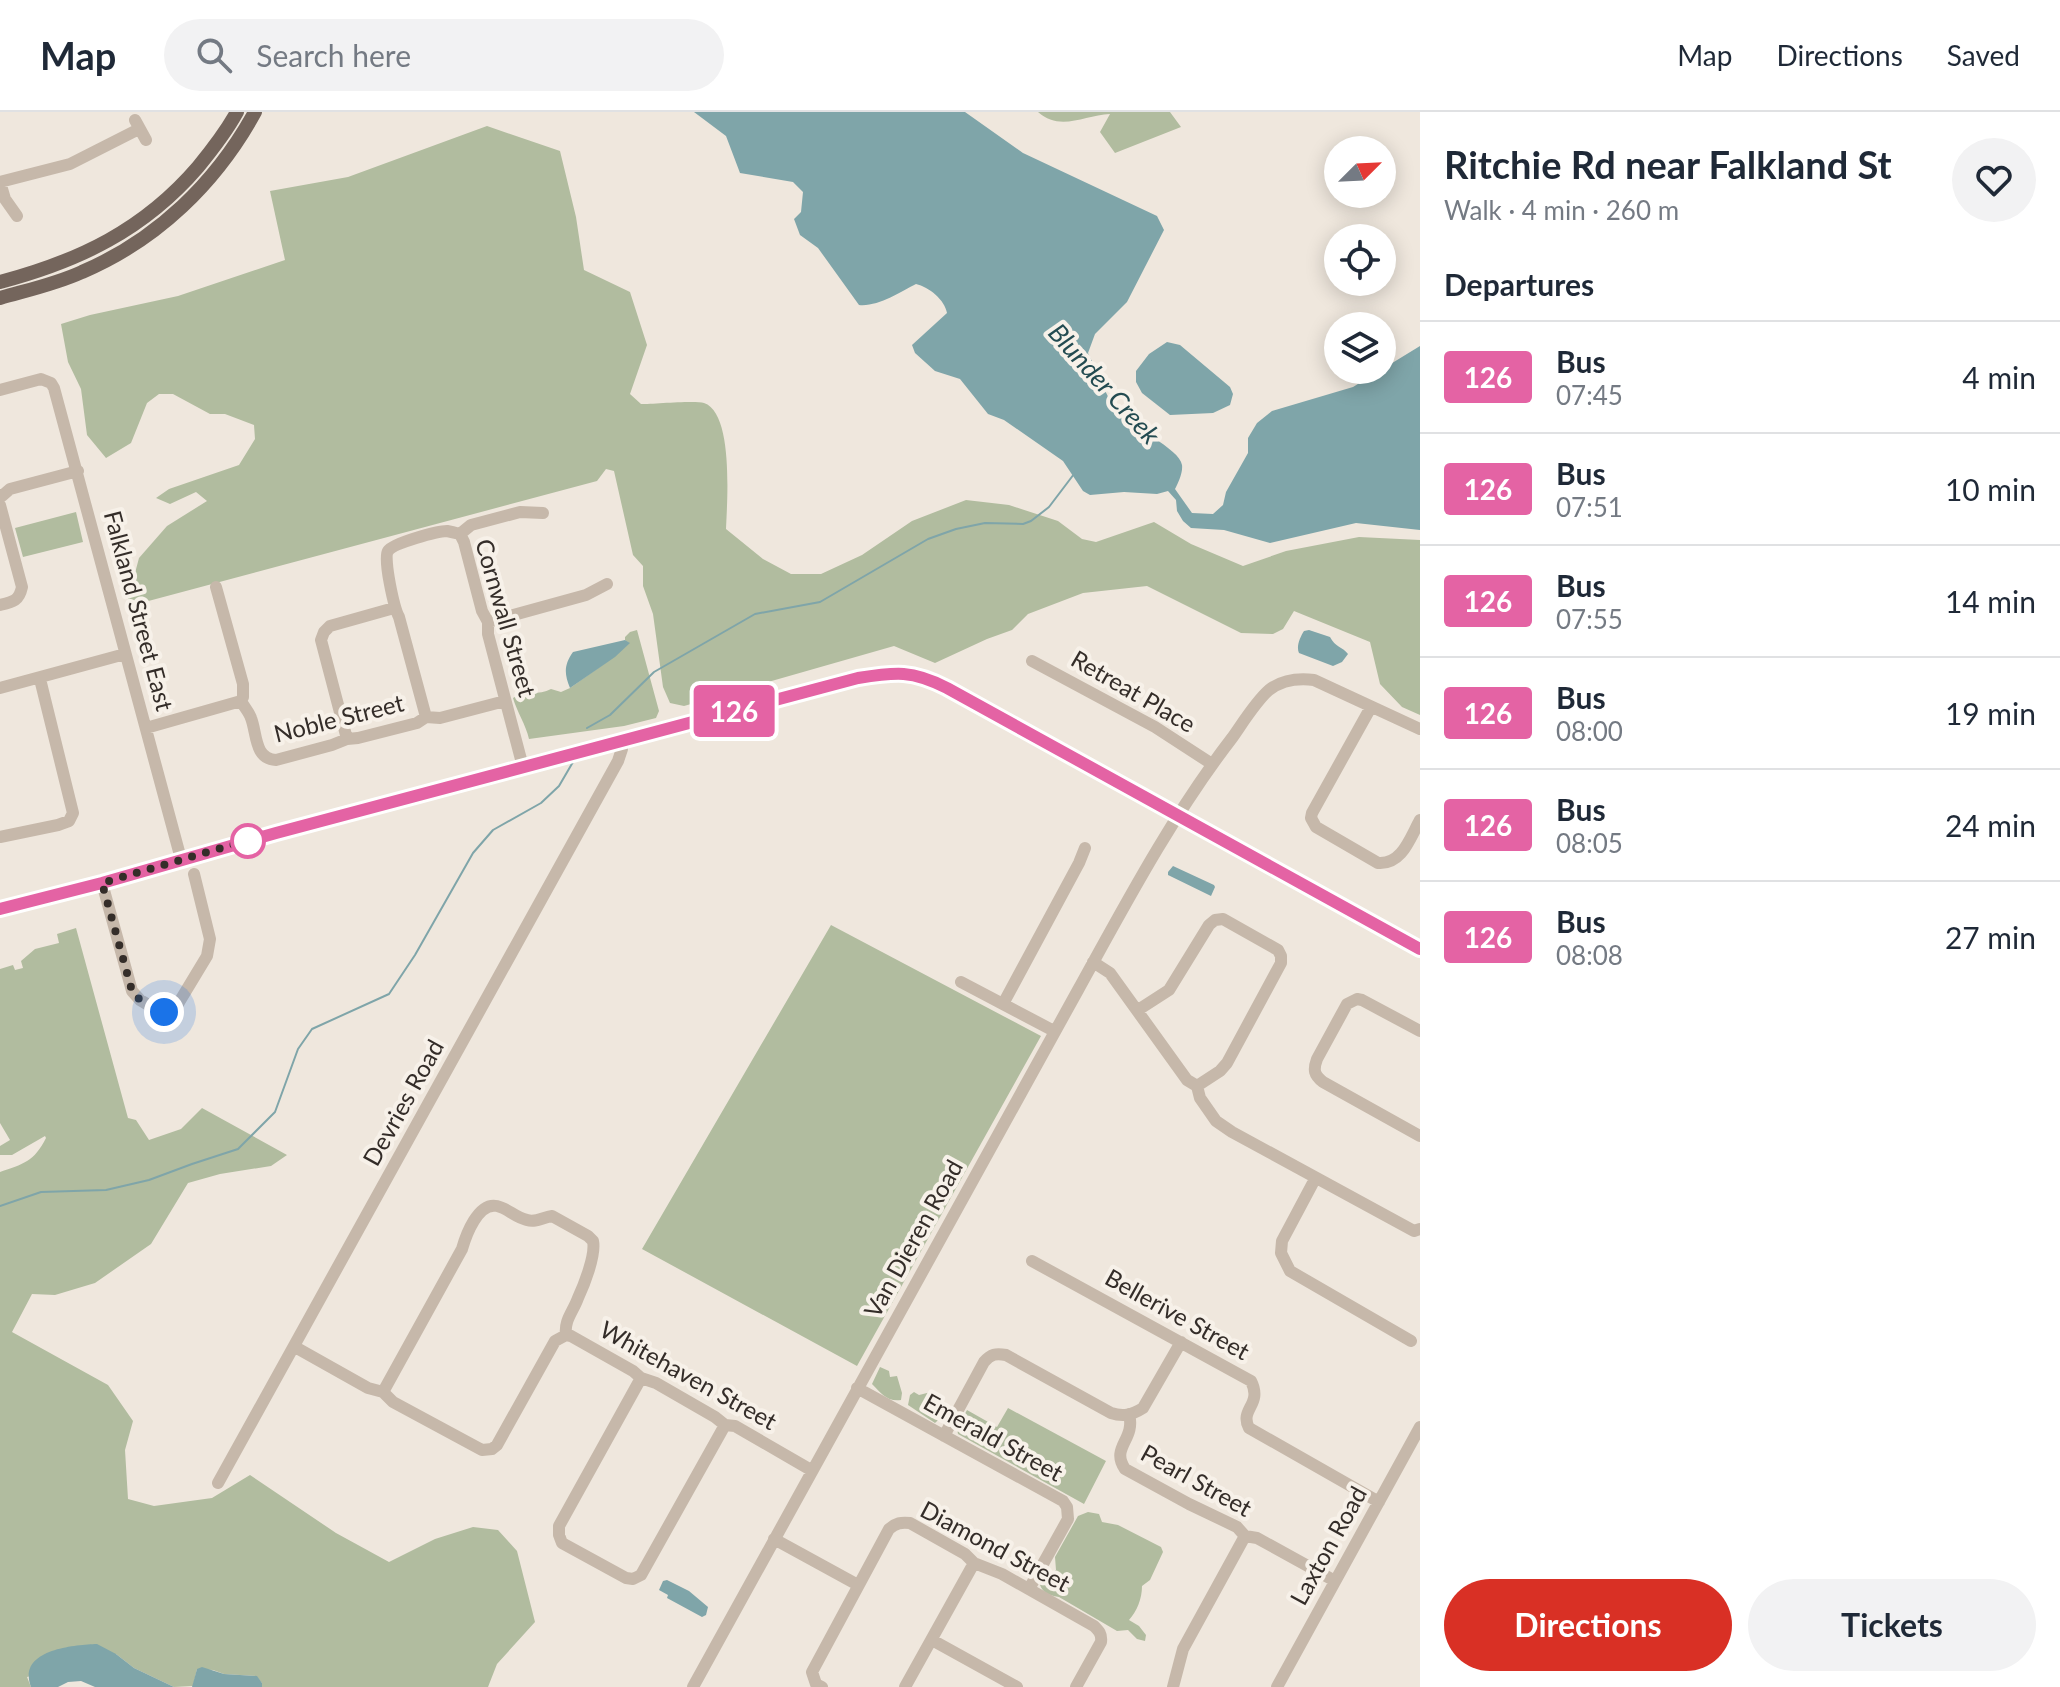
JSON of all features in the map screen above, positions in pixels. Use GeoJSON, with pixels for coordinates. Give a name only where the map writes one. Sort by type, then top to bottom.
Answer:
{"type":"FeatureCollection","features":[{"type":"Feature","properties":{"kind":"main road"},"geometry":{"type":"LineString","coordinates":[[0,282],[74,258],[139,222],[188,179],[210,153],[237,112]]}},
{"type":"Feature","properties":{"kind":"main road"},"geometry":{"type":"LineString","coordinates":[[0,298],[80,273],[148,236],[210,179],[255,112]]}},
{"type":"Feature","properties":{"kind":"street"},"geometry":{"type":"LineString","coordinates":[[17,216],[5,199],[0,182],[70,164],[140,130]]}},
{"type":"Feature","properties":{"kind":"street","name":"Falkland Street East"},"geometry":{"type":"LineString","coordinates":[[0,390],[45,379],[54,388],[181,859]]}},
{"type":"Feature","properties":{"kind":"street"},"geometry":{"type":"LineString","coordinates":[[0,605],[20,597],[22,587],[0,500],[10,489],[78,471]]}},
{"type":"Feature","properties":{"kind":"street"},"geometry":{"type":"LineString","coordinates":[[460,534],[471,525],[520,512],[543,513]]}},
{"type":"Feature","properties":{"kind":"street","name":"Cornwall Street"},"geometry":{"type":"LineString","coordinates":[[426,717],[394,608],[385,559],[393,545],[446,531],[460,534],[464,542],[482,611],[488,622],[488,634],[523,767]]}},
{"type":"Feature","properties":{"kind":"street"},"geometry":{"type":"LineString","coordinates":[[488,622],[586,595],[607,584]]}},
{"type":"Feature","properties":{"kind":"street","name":"Noble Street"},"geometry":{"type":"LineString","coordinates":[[216,587],[243,684],[241,701],[251,715],[261,753],[269,760],[417,723],[426,717],[440,718],[505,701]]}},
{"type":"Feature","properties":{"kind":"street"},"geometry":{"type":"LineString","coordinates":[[347,739],[321,640],[330,626],[394,608]]}},
{"type":"Feature","properties":{"kind":"street"},"geometry":{"type":"LineString","coordinates":[[0,688],[125,654]]}},
{"type":"Feature","properties":{"kind":"street","name":"Retreat Place"},"geometry":{"type":"LineString","coordinates":[[1032,661],[1155,727],[1212,764]]}},
{"type":"Feature","properties":{"kind":"street"},"geometry":{"type":"LineString","coordinates":[[0,909],[858,678],[903,672],[927,678],[947,688],[1420,949]]}},
{"type":"Feature","properties":{"kind":"street","name":"Van Dieren Road"},"geometry":{"type":"LineString","coordinates":[[693,1687],[1054,1031],[1177,815],[1267,691],[1288,681],[1303,678],[1314,680],[1420,729]]}},
{"type":"Feature","properties":{"kind":"street"},"geometry":{"type":"LineString","coordinates":[[0,837],[58,825],[69,821],[73,813],[40,679]]}},
{"type":"Feature","properties":{"kind":"street"},"geometry":{"type":"LineString","coordinates":[[146,728],[241,701]]}},
{"type":"Feature","properties":{"kind":"street"},"geometry":{"type":"LineString","coordinates":[[1371,707],[1312,813],[1313,823],[1378,863],[1386,863],[1403,851],[1420,820]]}},
{"type":"Feature","properties":{"kind":"street","name":"Devries Road"},"geometry":{"type":"LineString","coordinates":[[218,1483],[618,761],[622,749],[620,741]]}},
{"type":"Feature","properties":{"kind":"street"},"geometry":{"type":"LineString","coordinates":[[1003,1004],[1085,848]]}},
{"type":"Feature","properties":{"kind":"street"},"geometry":{"type":"LineString","coordinates":[[102,883],[132,991],[140,1000],[164,1012],[178,1004],[211,944],[194,874]]}},
{"type":"Feature","properties":{"kind":"street"},"geometry":{"type":"LineString","coordinates":[[1138,1010],[1169,990],[1215,920],[1223,919],[1278,950],[1281,963],[1227,1063],[1197,1086]]}},
{"type":"Feature","properties":{"kind":"street"},"geometry":{"type":"LineString","coordinates":[[1093,962],[1110,973],[1187,1080],[1197,1086],[1200,1098],[1216,1121],[1315,1179],[1414,1231],[1420,1229]]}},
{"type":"Feature","properties":{"kind":"street"},"geometry":{"type":"LineString","coordinates":[[961,982],[1054,1031]]}},
{"type":"Feature","properties":{"kind":"street"},"geometry":{"type":"LineString","coordinates":[[1420,1031],[1357,999],[1347,1004],[1314,1068],[1316,1076],[1323,1082],[1420,1136]]}},
{"type":"Feature","properties":{"kind":"street"},"geometry":{"type":"LineString","coordinates":[[1315,1179],[1282,1241],[1281,1253],[1290,1271],[1411,1341]]}},
{"type":"Feature","properties":{"kind":"street"},"geometry":{"type":"LineString","coordinates":[[383,1392],[466,1237],[482,1210],[488,1207],[496,1206],[531,1222],[552,1216],[593,1241],[593,1253],[578,1299],[567,1318],[566,1335]]}},
{"type":"Feature","properties":{"kind":"street","name":"Bellerive Street"},"geometry":{"type":"LineString","coordinates":[[1032,1261],[1251,1381],[1255,1398],[1245,1422],[1254,1433],[1379,1502]]}},
{"type":"Feature","properties":{"kind":"street","name":"Whitehaven Street"},"geometry":{"type":"LineString","coordinates":[[295,1347],[368,1388],[383,1392],[393,1402],[482,1450],[497,1445],[555,1341],[566,1335],[571,1336],[725,1425],[735,1426],[811,1470]]}},
{"type":"Feature","properties":{"kind":"street","name":"Pearl Street"},"geometry":{"type":"LineString","coordinates":[[1181,1342],[1143,1408],[1129,1414],[1131,1430],[1119,1455],[1125,1469],[1237,1527],[1245,1536],[1257,1538],[1335,1581]]}},
{"type":"Feature","properties":{"kind":"street"},"geometry":{"type":"LineString","coordinates":[[944,1436],[984,1362],[997,1353],[1006,1355],[1111,1413],[1121,1416],[1129,1414]]}},
{"type":"Feature","properties":{"kind":"street"},"geometry":{"type":"LineString","coordinates":[[641,1378],[559,1526],[562,1543],[626,1578],[641,1575],[725,1425]]}},
{"type":"Feature","properties":{"kind":"street","name":"Emerald Street"},"geometry":{"type":"LineString","coordinates":[[857,1388],[1063,1501],[1068,1519],[1029,1589]]}},
{"type":"Feature","properties":{"kind":"street","name":"Laxton Road"},"geometry":{"type":"LineString","coordinates":[[1277,1687],[1420,1427]]}},
{"type":"Feature","properties":{"kind":"street","name":"Diamond Street"},"geometry":{"type":"LineString","coordinates":[[822,1687],[816,1684],[812,1672],[889,1529],[903,1522],[910,1523],[965,1554],[974,1563],[1029,1589],[1094,1626],[1102,1636],[1076,1687]]}},
{"type":"Feature","properties":{"kind":"street"},"geometry":{"type":"LineString","coordinates":[[1173,1687],[1183,1649],[1245,1536]]}},
{"type":"Feature","properties":{"kind":"street"},"geometry":{"type":"LineString","coordinates":[[774,1539],[858,1585]]}},
{"type":"Feature","properties":{"kind":"street"},"geometry":{"type":"LineString","coordinates":[[905,1687],[974,1563]]}},
{"type":"Feature","properties":{"kind":"street"},"geometry":{"type":"LineString","coordinates":[[932,1640],[1017,1687]]}},
{"type":"Feature","properties":{"kind":"green space"},"geometry":{"type":"Polygon","coordinates":[[[1038,112],[1170,112],[1181,127],[1115,153],[1100,132],[1110,114],[1064,122],[1046,118],[1038,112]]]}},
{"type":"Feature","properties":{"kind":"green space"},"geometry":{"type":"Polygon","coordinates":[[[487,126],[560,151],[576,217],[584,270],[630,292],[647,345],[630,394],[641,404],[699,402],[714,410],[720,423],[727,460],[726,529],[763,559],[791,574],[821,574],[862,555],[912,521],[966,500],[1009,505],[1058,521],[1082,539],[1096,542],[1154,522],[1191,544],[1243,566],[1286,551],[1359,537],[1420,540],[1420,715],[1402,707],[1380,684],[1370,642],[1294,611],[1283,629],[1273,634],[1241,633],[1147,586],[1083,593],[1028,614],[1012,630],[935,663],[894,646],[684,706],[670,703],[663,687],[653,614],[643,586],[643,566],[633,555],[614,471],[606,469],[597,481],[126,607],[139,558],[167,526],[207,501],[196,492],[170,504],[156,498],[169,489],[239,465],[255,439],[254,425],[225,414],[210,414],[173,394],[159,394],[147,403],[131,443],[106,458],[87,435],[81,389],[68,362],[61,324],[178,296],[285,260],[270,191],[348,177],[487,126]]]}},
{"type":"Feature","properties":{"kind":"green space"},"geometry":{"type":"Polygon","coordinates":[[[76,512],[83,542],[23,557],[15,528],[76,512]]]}},
{"type":"Feature","properties":{"kind":"green space"},"geometry":{"type":"Polygon","coordinates":[[[637,630],[659,711],[656,718],[624,726],[529,739],[513,698],[570,688],[615,656],[629,643],[625,637],[637,630]]]}},
{"type":"Feature","properties":{"kind":"green space"},"geometry":{"type":"Polygon","coordinates":[[[831,925],[1041,1036],[857,1366],[642,1249],[831,925]]]}},
{"type":"Feature","properties":{"kind":"green space"},"geometry":{"type":"Polygon","coordinates":[[[76,928],[128,1118],[136,1120],[149,1140],[181,1129],[202,1108],[287,1155],[271,1166],[188,1183],[151,1244],[95,1283],[55,1295],[32,1294],[12,1332],[108,1385],[133,1421],[125,1450],[128,1499],[154,1506],[212,1498],[250,1475],[336,1533],[389,1562],[435,1539],[473,1527],[498,1530],[517,1551],[535,1622],[497,1664],[488,1687],[262,1687],[256,1676],[197,1669],[193,1686],[174,1687],[134,1668],[116,1654],[27,1677],[31,1687],[0,1687],[0,1172],[27,1161],[46,1138],[12,1155],[0,1155],[0,1146],[10,1140],[0,1123],[0,969],[13,965],[15,970],[23,968],[21,961],[35,949],[59,943],[57,934],[76,928]]]}},
{"type":"Feature","properties":{"kind":"green space"},"geometry":{"type":"Polygon","coordinates":[[[880,1367],[889,1371],[890,1377],[897,1376],[901,1400],[888,1398],[872,1384],[880,1367]]]}},
{"type":"Feature","properties":{"kind":"green space"},"geometry":{"type":"Polygon","coordinates":[[[914,1392],[919,1395],[931,1392],[939,1399],[943,1411],[935,1423],[908,1405],[914,1392]]]}},
{"type":"Feature","properties":{"kind":"green space"},"geometry":{"type":"Polygon","coordinates":[[[1008,1408],[1106,1461],[1084,1504],[958,1434],[957,1429],[967,1410],[997,1427],[1008,1408]]]}},
{"type":"Feature","properties":{"kind":"green space"},"geometry":{"type":"Polygon","coordinates":[[[1088,1512],[1099,1514],[1102,1522],[1118,1525],[1161,1547],[1163,1552],[1150,1580],[1142,1586],[1138,1604],[1129,1620],[1146,1635],[1145,1641],[1137,1639],[1128,1630],[1117,1631],[1041,1588],[1039,1581],[1056,1570],[1055,1557],[1078,1516],[1088,1512]]]}},
{"type":"Feature","properties":{"kind":"water"},"geometry":{"type":"Polygon","coordinates":[[[694,112],[965,112],[1023,153],[1157,216],[1164,230],[1127,302],[1095,334],[1088,353],[1122,417],[1179,458],[1182,471],[1175,489],[1192,513],[1213,514],[1223,505],[1226,492],[1248,453],[1248,438],[1257,423],[1272,411],[1358,384],[1396,384],[1396,361],[1420,346],[1420,530],[1356,523],[1270,543],[1224,530],[1191,528],[1183,521],[1177,511],[1176,500],[1168,491],[1157,494],[1124,492],[1090,495],[1083,491],[1063,461],[1004,420],[988,414],[960,379],[935,371],[915,353],[912,345],[947,313],[936,295],[916,284],[881,301],[859,305],[818,248],[800,235],[794,219],[801,212],[803,192],[793,182],[740,173],[726,136],[694,112]]]}},
{"type":"Feature","properties":{"kind":"water"},"geometry":{"type":"Polygon","coordinates":[[[1167,342],[1180,345],[1230,387],[1233,394],[1230,405],[1213,413],[1170,415],[1142,393],[1136,382],[1136,371],[1149,354],[1167,342]]]}},
{"type":"Feature","properties":{"kind":"water"},"geometry":{"type":"Polygon","coordinates":[[[1309,630],[1330,637],[1346,652],[1348,654],[1342,662],[1333,666],[1299,653],[1301,636],[1309,630]]]}},
{"type":"Feature","properties":{"kind":"water"},"geometry":{"type":"Polygon","coordinates":[[[625,640],[630,643],[615,657],[570,688],[566,669],[573,652],[625,640]]]}},
{"type":"Feature","properties":{"kind":"water"},"geometry":{"type":"Polygon","coordinates":[[[1173,866],[1214,885],[1211,896],[1168,875],[1173,866]]]}},
{"type":"Feature","properties":{"kind":"water"},"geometry":{"type":"Polygon","coordinates":[[[663,1581],[689,1591],[708,1607],[706,1615],[702,1617],[667,1598],[668,1595],[659,1590],[663,1581]]]}},
{"type":"Feature","properties":{"kind":"water"},"geometry":{"type":"Polygon","coordinates":[[[97,1644],[134,1668],[174,1687],[95,1687],[81,1681],[58,1687],[31,1687],[29,1675],[39,1657],[61,1648],[97,1644]]]}},
{"type":"Feature","properties":{"kind":"water"},"geometry":{"type":"Polygon","coordinates":[[[202,1667],[224,1674],[257,1676],[262,1687],[192,1687],[197,1669],[202,1667]]]}},
{"type":"Feature","properties":{"kind":"waterway"},"geometry":{"type":"LineString","coordinates":[[587,728],[610,715],[654,672],[755,614],[820,602],[928,539],[956,529],[985,523],[1023,524],[1031,521],[1049,507],[1074,474]]}},
{"type":"Feature","properties":{"kind":"waterway"},"geometry":{"type":"LineString","coordinates":[[0,1206],[41,1192],[106,1190],[149,1180],[238,1149],[275,1112],[298,1049],[312,1029],[389,994],[473,853],[493,830],[541,803],[559,786],[573,762]]}},
{"type":"Feature","properties":{"kind":"bus line","name":"126"},"geometry":{"type":"LineString","coordinates":[[0,909],[858,678],[903,672],[927,678],[947,688],[1420,949]]}},
{"type":"Feature","properties":{"kind":"route"},"geometry":{"type":"LineString","coordinates":[[164,1012],[140,1000],[132,991],[102,883],[252,839],[248,841]]}},
{"type":"Feature","properties":{"kind":"water label","name":"Blunder Creek"},"geometry":{"type":"Point","coordinates":[1104,384]}}]}
